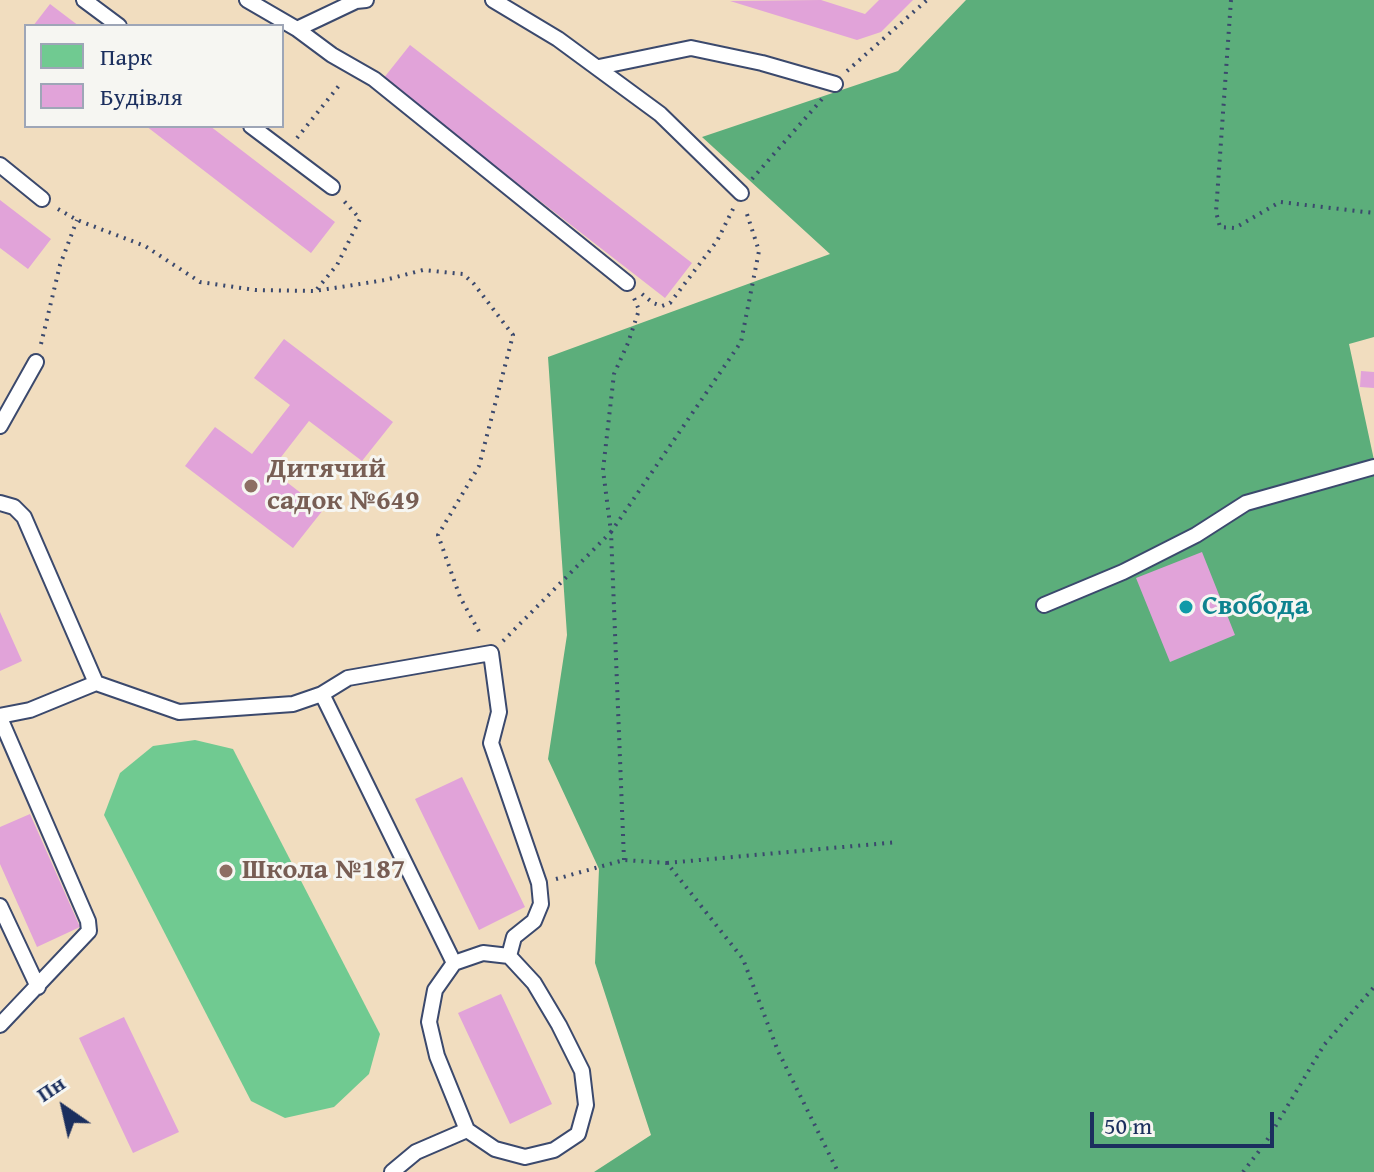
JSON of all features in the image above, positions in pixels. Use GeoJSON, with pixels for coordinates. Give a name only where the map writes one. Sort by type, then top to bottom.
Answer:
{"type":"FeatureCollection","features":[{"type":"Feature","properties":{"kind":"lane"},"geometry":{"type":"LineString","coordinates":[[84,0],[116,24]]}},
{"type":"Feature","properties":{"kind":"lane"},"geometry":{"type":"LineString","coordinates":[[247,0],[374,79],[627,283]]}},
{"type":"Feature","properties":{"kind":"lane"},"geometry":{"type":"LineString","coordinates":[[297,29],[356,1],[366,0]]}},
{"type":"Feature","properties":{"kind":"lane"},"geometry":{"type":"LineString","coordinates":[[493,0],[558,39],[660,114],[741,193]]}},
{"type":"Feature","properties":{"kind":"lane"},"geometry":{"type":"LineString","coordinates":[[599,67],[691,48],[762,63],[835,84]]}},
{"type":"Feature","properties":{"kind":"lane"},"geometry":{"type":"LineString","coordinates":[[254,128],[332,187]]}},
{"type":"Feature","properties":{"kind":"lane"},"geometry":{"type":"LineString","coordinates":[[0,165],[42,199]]}},
{"type":"Feature","properties":{"kind":"lane"},"geometry":{"type":"LineString","coordinates":[[0,426],[36,362]]}},
{"type":"Feature","properties":{"kind":"lane"},"geometry":{"type":"LineString","coordinates":[[1044,605],[1147,560],[1196,535],[1246,503],[1374,467]]}},
{"type":"Feature","properties":{"kind":"lane"},"geometry":{"type":"LineString","coordinates":[[0,503],[14,507],[24,517],[96,683]]}},
{"type":"Feature","properties":{"kind":"lane"},"geometry":{"type":"LineString","coordinates":[[0,1025],[89,931],[88,921],[0,717],[30,710],[96,683],[179,712],[293,704],[322,694],[348,678],[491,653],[499,712],[491,743],[539,883],[541,904],[534,921],[514,937],[509,956]]}},
{"type":"Feature","properties":{"kind":"lane"},"geometry":{"type":"LineString","coordinates":[[322,694],[454,963]]}},
{"type":"Feature","properties":{"kind":"lane"},"geometry":{"type":"LineString","coordinates":[[0,906],[38,987]]}},
{"type":"Feature","properties":{"kind":"lane"},"geometry":{"type":"LineString","coordinates":[[483,953],[509,956],[534,983],[559,1025],[582,1071],[586,1105],[578,1134],[554,1150],[525,1157],[495,1149],[467,1130],[437,1056],[429,1022],[435,990],[454,963],[483,953]]}},
{"type":"Feature","properties":{"kind":"lane"},"geometry":{"type":"LineString","coordinates":[[392,1172],[416,1152],[467,1130]]}},
{"type":"Feature","properties":{"kind":"path"},"geometry":{"type":"LineString","coordinates":[[627,283],[653,303],[662,306],[670,303],[717,241],[741,193],[835,84],[927,0]]}},
{"type":"Feature","properties":{"kind":"path"},"geometry":{"type":"LineString","coordinates":[[1231,0],[1216,212],[1220,227],[1235,228],[1280,202],[1374,213]]}},
{"type":"Feature","properties":{"kind":"path"},"geometry":{"type":"LineString","coordinates":[[285,152],[354,68]]}},
{"type":"Feature","properties":{"kind":"path"},"geometry":{"type":"LineString","coordinates":[[315,291],[337,265],[360,219],[332,187]]}},
{"type":"Feature","properties":{"kind":"path"},"geometry":{"type":"LineString","coordinates":[[42,199],[77,220],[145,246],[200,282],[255,290],[315,291],[385,280],[423,270],[463,274],[474,284],[513,335],[479,466],[438,535],[460,597],[491,653],[611,532],[741,342],[759,251],[741,193]]}},
{"type":"Feature","properties":{"kind":"path"},"geometry":{"type":"LineString","coordinates":[[36,362],[60,265],[77,220]]}},
{"type":"Feature","properties":{"kind":"path"},"geometry":{"type":"LineString","coordinates":[[624,860],[611,532],[603,470],[614,374],[639,310]]}},
{"type":"Feature","properties":{"kind":"path"},"geometry":{"type":"LineString","coordinates":[[539,883],[624,860],[667,863],[898,842]]}},
{"type":"Feature","properties":{"kind":"path"},"geometry":{"type":"LineString","coordinates":[[667,863],[743,959],[778,1051],[838,1172]]}},
{"type":"Feature","properties":{"kind":"path"},"geometry":{"type":"LineString","coordinates":[[1243,1172],[1266,1142],[1324,1045],[1374,987]]}},
{"type":"Feature","properties":{"kind":"green space"},"geometry":{"type":"Polygon","coordinates":[[[966,0],[1374,0],[1374,337],[1349,344],[1374,460],[1374,1172],[594,1172],[651,1135],[595,963],[599,869],[548,759],[567,635],[548,357],[830,254],[702,137],[898,71],[966,0]]]}},
{"type":"Feature","properties":{"kind":"green space"},"geometry":{"type":"Polygon","coordinates":[[[195,740],[233,749],[380,1034],[369,1074],[334,1107],[285,1118],[251,1101],[104,815],[120,773],[153,746],[195,740]]]}},
{"type":"Feature","properties":{"kind":"building"},"geometry":{"type":"Polygon","coordinates":[[[821,0],[865,14],[879,0],[913,0],[881,32],[857,40],[730,1],[821,0]]]}},
{"type":"Feature","properties":{"kind":"building"},"geometry":{"type":"Polygon","coordinates":[[[50,4],[76,24],[35,24],[50,4]]]}},
{"type":"Feature","properties":{"kind":"building"},"geometry":{"type":"Polygon","coordinates":[[[410,45],[692,263],[665,298],[383,79],[410,45]]]}},
{"type":"Feature","properties":{"kind":"building"},"geometry":{"type":"Polygon","coordinates":[[[149,128],[213,128],[335,222],[311,253],[149,128]]]}},
{"type":"Feature","properties":{"kind":"building"},"geometry":{"type":"Polygon","coordinates":[[[0,200],[51,239],[28,269],[0,248],[0,200]]]}},
{"type":"Feature","properties":{"kind":"building"},"geometry":{"type":"Polygon","coordinates":[[[284,339],[393,422],[362,461],[309,421],[271,470],[323,510],[293,548],[185,466],[215,427],[252,454],[290,405],[254,378],[284,339]]]}},
{"type":"Feature","properties":{"kind":"building"},"geometry":{"type":"Polygon","coordinates":[[[1361,371],[1374,372],[1374,388],[1360,387],[1361,371]]]}},
{"type":"Feature","properties":{"kind":"building","name":"Свобода"},"geometry":{"type":"Polygon","coordinates":[[[1202,552],[1235,635],[1170,662],[1136,578],[1202,552]]]}},
{"type":"Feature","properties":{"kind":"building"},"geometry":{"type":"Polygon","coordinates":[[[0,612],[22,661],[0,671],[0,612]]]}},
{"type":"Feature","properties":{"kind":"building"},"geometry":{"type":"Polygon","coordinates":[[[462,777],[525,907],[479,930],[415,799],[462,777]]]}},
{"type":"Feature","properties":{"kind":"building"},"geometry":{"type":"Polygon","coordinates":[[[30,814],[80,927],[37,947],[0,864],[0,827],[30,814]]]}},
{"type":"Feature","properties":{"kind":"building"},"geometry":{"type":"Polygon","coordinates":[[[501,994],[552,1104],[510,1124],[458,1013],[501,994]]]}},
{"type":"Feature","properties":{"kind":"building"},"geometry":{"type":"Polygon","coordinates":[[[124,1017],[179,1132],[133,1153],[79,1038],[124,1017]]]}},
{"type":"Feature","properties":{"kind":"place","name":"Дитячий садок №649"},"geometry":{"type":"Point","coordinates":[251,486]}},
{"type":"Feature","properties":{"kind":"place","name":"Свобода"},"geometry":{"type":"Point","coordinates":[1186,607]}},
{"type":"Feature","properties":{"kind":"place","name":"Школа №187"},"geometry":{"type":"Point","coordinates":[226,871]}}]}
